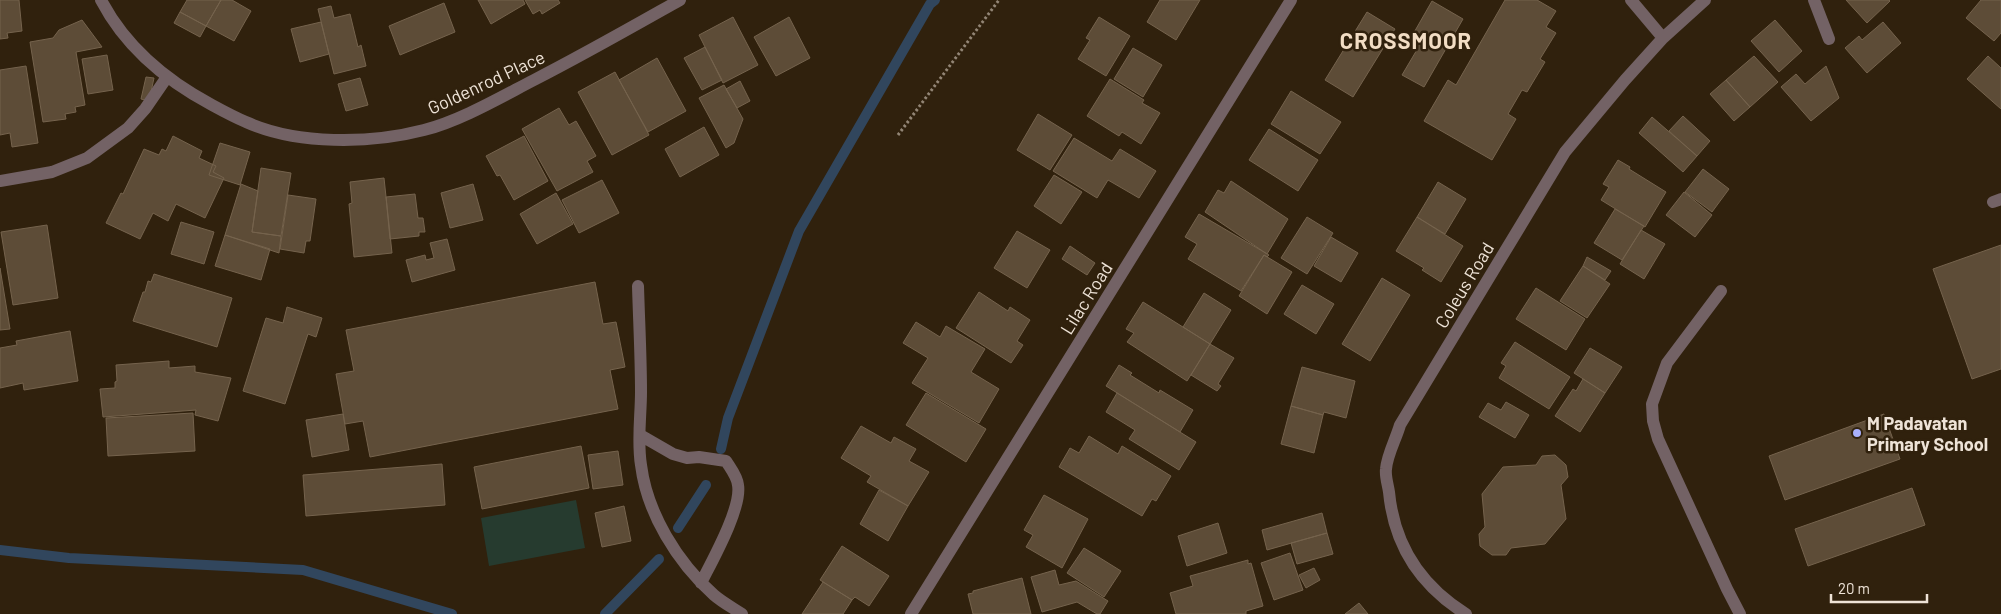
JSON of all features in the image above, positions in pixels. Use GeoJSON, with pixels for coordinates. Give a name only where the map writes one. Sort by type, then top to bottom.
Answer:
{"type":"FeatureCollection","features":[{"type":"Feature","properties":{"kind":"street","name":"Goldenrod Place"},"geometry":{"type":"LineString","coordinates":[[101,0],[108,14],[134,46],[167,77],[201,99],[247,123],[290,135],[331,140],[377,140],[426,130],[478,109],[587,53],[680,0]]}},
{"type":"Feature","properties":{"kind":"street","name":"Lilac Road"},"geometry":{"type":"LineString","coordinates":[[911,614],[1291,0]]}},
{"type":"Feature","properties":{"kind":"street"},"geometry":{"type":"LineString","coordinates":[[1631,0],[1663,38]]}},
{"type":"Feature","properties":{"kind":"street","name":"Coleus Road"},"geometry":{"type":"LineString","coordinates":[[1466,614],[1444,600],[1411,563],[1398,535],[1390,504],[1386,469],[1400,425],[1565,152],[1663,38],[1705,0]]}},
{"type":"Feature","properties":{"kind":"street"},"geometry":{"type":"LineString","coordinates":[[1814,0],[1829,39]]}},
{"type":"Feature","properties":{"kind":"street"},"geometry":{"type":"LineString","coordinates":[[0,181],[52,172],[87,158],[128,128],[145,109],[167,77]]}},
{"type":"Feature","properties":{"kind":"street"},"geometry":{"type":"LineString","coordinates":[[638,286],[641,368],[640,464],[651,502],[659,524],[701,583],[715,597],[742,614]]}},
{"type":"Feature","properties":{"kind":"street"},"geometry":{"type":"LineString","coordinates":[[1721,291],[1667,363],[1652,404],[1653,421],[1658,439],[1740,614]]}},
{"type":"Feature","properties":{"kind":"street"},"geometry":{"type":"LineString","coordinates":[[640,435],[672,454],[687,458],[699,457],[726,461],[734,473],[738,484],[738,491],[733,513],[701,583]]}},
{"type":"Feature","properties":{"kind":"path"},"geometry":{"type":"LineString","coordinates":[[898,135],[999,0]]}},
{"type":"Feature","properties":{"kind":"green space"},"geometry":{"type":"Polygon","coordinates":[[[576,500],[585,548],[489,566],[481,518],[576,500]]]}},
{"type":"Feature","properties":{"kind":"building"},"geometry":{"type":"Polygon","coordinates":[[[0,0],[19,0],[22,31],[7,33],[8,38],[0,39],[0,0]]]}},
{"type":"Feature","properties":{"kind":"building"},"geometry":{"type":"Polygon","coordinates":[[[187,0],[221,0],[206,26],[180,12],[187,0]]]}},
{"type":"Feature","properties":{"kind":"building"},"geometry":{"type":"Polygon","coordinates":[[[221,0],[232,0],[251,11],[234,41],[206,26],[221,0]]]}},
{"type":"Feature","properties":{"kind":"building"},"geometry":{"type":"Polygon","coordinates":[[[478,0],[523,0],[525,4],[491,24],[478,0]]]}},
{"type":"Feature","properties":{"kind":"building"},"geometry":{"type":"Polygon","coordinates":[[[525,0],[558,0],[560,3],[542,14],[540,10],[533,14],[525,0]]]}},
{"type":"Feature","properties":{"kind":"building"},"geometry":{"type":"Polygon","coordinates":[[[1160,0],[1200,0],[1176,40],[1147,22],[1160,0]]]}},
{"type":"Feature","properties":{"kind":"building"},"geometry":{"type":"Polygon","coordinates":[[[1505,0],[1537,0],[1556,11],[1546,27],[1556,33],[1540,59],[1545,62],[1527,92],[1522,90],[1508,114],[1516,119],[1492,160],[1424,121],[1448,80],[1456,85],[1505,0]]]}},
{"type":"Feature","properties":{"kind":"building"},"geometry":{"type":"Polygon","coordinates":[[[1846,0],[1889,0],[1890,1],[1867,23],[1846,0]]]}},
{"type":"Feature","properties":{"kind":"building"},"geometry":{"type":"Polygon","coordinates":[[[1981,0],[2001,0],[2001,33],[1994,41],[1966,18],[1981,0]]]}},
{"type":"Feature","properties":{"kind":"building"},"geometry":{"type":"Polygon","coordinates":[[[1432,1],[1463,19],[1424,87],[1402,75],[1418,48],[1408,43],[1432,1]]]}},
{"type":"Feature","properties":{"kind":"building"},"geometry":{"type":"Polygon","coordinates":[[[444,3],[455,32],[400,55],[389,26],[444,3]]]}},
{"type":"Feature","properties":{"kind":"building"},"geometry":{"type":"Polygon","coordinates":[[[331,6],[334,18],[350,14],[358,47],[361,45],[366,66],[334,74],[318,9],[331,6]]]}},
{"type":"Feature","properties":{"kind":"building"},"geometry":{"type":"Polygon","coordinates":[[[180,12],[206,26],[200,37],[174,23],[180,12]]]}},
{"type":"Feature","properties":{"kind":"building"},"geometry":{"type":"Polygon","coordinates":[[[1367,12],[1395,29],[1353,97],[1325,80],[1367,12]]]}},
{"type":"Feature","properties":{"kind":"building"},"geometry":{"type":"Polygon","coordinates":[[[733,17],[758,65],[723,83],[699,35],[733,17]]]}},
{"type":"Feature","properties":{"kind":"building"},"geometry":{"type":"Polygon","coordinates":[[[789,17],[810,58],[776,76],[754,37],[789,17]]]}},
{"type":"Feature","properties":{"kind":"building"},"geometry":{"type":"Polygon","coordinates":[[[1099,17],[1130,36],[1106,76],[1078,59],[1090,40],[1086,38],[1099,17]]]}},
{"type":"Feature","properties":{"kind":"building"},"geometry":{"type":"Polygon","coordinates":[[[82,20],[102,47],[76,52],[85,105],[75,107],[76,112],[65,114],[66,119],[43,122],[30,42],[53,38],[59,30],[82,20]]]}},
{"type":"Feature","properties":{"kind":"building"},"geometry":{"type":"Polygon","coordinates":[[[1775,20],[1802,51],[1779,72],[1751,41],[1775,20]]]}},
{"type":"Feature","properties":{"kind":"building"},"geometry":{"type":"Polygon","coordinates":[[[321,22],[329,54],[300,62],[291,29],[321,22]]]}},
{"type":"Feature","properties":{"kind":"building"},"geometry":{"type":"Polygon","coordinates":[[[1883,22],[1901,43],[1867,73],[1845,48],[1859,36],[1862,40],[1883,22]]]}},
{"type":"Feature","properties":{"kind":"building"},"geometry":{"type":"Polygon","coordinates":[[[705,47],[722,80],[702,90],[684,58],[705,47]]]}},
{"type":"Feature","properties":{"kind":"building"},"geometry":{"type":"Polygon","coordinates":[[[1133,48],[1162,65],[1143,97],[1114,79],[1133,48]]]}},
{"type":"Feature","properties":{"kind":"building"},"geometry":{"type":"Polygon","coordinates":[[[107,55],[113,90],[88,94],[82,59],[107,55]]]}},
{"type":"Feature","properties":{"kind":"building"},"geometry":{"type":"Polygon","coordinates":[[[1754,56],[1778,82],[1750,107],[1726,80],[1754,56]]]}},
{"type":"Feature","properties":{"kind":"building"},"geometry":{"type":"Polygon","coordinates":[[[1988,56],[2001,68],[2001,109],[1967,79],[1988,56]]]}},
{"type":"Feature","properties":{"kind":"building"},"geometry":{"type":"Polygon","coordinates":[[[657,58],[686,111],[648,132],[619,80],[657,58]]]}},
{"type":"Feature","properties":{"kind":"building"},"geometry":{"type":"Polygon","coordinates":[[[26,66],[38,143],[12,147],[10,133],[0,135],[0,70],[26,66]]]}},
{"type":"Feature","properties":{"kind":"building"},"geometry":{"type":"Polygon","coordinates":[[[1826,66],[1839,98],[1811,121],[1781,87],[1796,74],[1805,84],[1826,66]]]}},
{"type":"Feature","properties":{"kind":"building"},"geometry":{"type":"Polygon","coordinates":[[[615,72],[649,135],[612,155],[578,92],[615,72]]]}},
{"type":"Feature","properties":{"kind":"building"},"geometry":{"type":"Polygon","coordinates":[[[146,77],[154,78],[149,101],[141,99],[146,77]]]}},
{"type":"Feature","properties":{"kind":"building"},"geometry":{"type":"Polygon","coordinates":[[[360,78],[368,105],[346,111],[338,84],[360,78]]]}},
{"type":"Feature","properties":{"kind":"building"},"geometry":{"type":"Polygon","coordinates":[[[1110,79],[1144,100],[1142,103],[1160,113],[1141,144],[1122,132],[1119,136],[1087,116],[1110,79]]]}},
{"type":"Feature","properties":{"kind":"building"},"geometry":{"type":"Polygon","coordinates":[[[1726,80],[1750,107],[1734,121],[1710,94],[1726,80]]]}},
{"type":"Feature","properties":{"kind":"building"},"geometry":{"type":"Polygon","coordinates":[[[740,81],[750,101],[737,108],[726,89],[740,81]]]}},
{"type":"Feature","properties":{"kind":"building"},"geometry":{"type":"Polygon","coordinates":[[[724,85],[743,119],[734,143],[726,148],[699,98],[724,85]]]}},
{"type":"Feature","properties":{"kind":"building"},"geometry":{"type":"Polygon","coordinates":[[[1291,91],[1341,122],[1320,154],[1271,124],[1291,91]]]}},
{"type":"Feature","properties":{"kind":"building"},"geometry":{"type":"Polygon","coordinates":[[[559,108],[569,125],[576,121],[596,156],[587,161],[593,172],[557,191],[522,129],[559,108]]]}},
{"type":"Feature","properties":{"kind":"building"},"geometry":{"type":"Polygon","coordinates":[[[1038,114],[1072,135],[1050,170],[1017,150],[1038,114]]]}},
{"type":"Feature","properties":{"kind":"building"},"geometry":{"type":"Polygon","coordinates":[[[1683,116],[1710,141],[1697,156],[1669,131],[1683,116]]]}},
{"type":"Feature","properties":{"kind":"building"},"geometry":{"type":"Polygon","coordinates":[[[1652,117],[1697,156],[1683,172],[1639,133],[1652,117]]]}},
{"type":"Feature","properties":{"kind":"building"},"geometry":{"type":"Polygon","coordinates":[[[704,127],[719,155],[680,177],[665,149],[704,127]]]}},
{"type":"Feature","properties":{"kind":"building"},"geometry":{"type":"Polygon","coordinates":[[[1269,129],[1318,160],[1298,191],[1249,160],[1269,129]]]}},
{"type":"Feature","properties":{"kind":"building"},"geometry":{"type":"Polygon","coordinates":[[[173,136],[202,151],[199,158],[216,166],[213,172],[224,178],[205,218],[176,204],[168,221],[153,213],[140,239],[106,223],[121,193],[123,194],[144,149],[159,155],[162,149],[166,151],[173,136]]]}},
{"type":"Feature","properties":{"kind":"building"},"geometry":{"type":"Polygon","coordinates":[[[524,136],[548,181],[514,200],[500,175],[497,176],[486,156],[524,136]]]}},
{"type":"Feature","properties":{"kind":"building"},"geometry":{"type":"Polygon","coordinates":[[[1074,138],[1112,161],[1120,149],[1156,171],[1139,198],[1108,180],[1097,198],[1053,171],[1074,138]]]}},
{"type":"Feature","properties":{"kind":"building"},"geometry":{"type":"Polygon","coordinates":[[[220,143],[250,152],[240,185],[209,175],[220,143]]]}},
{"type":"Feature","properties":{"kind":"building"},"geometry":{"type":"Polygon","coordinates":[[[1618,160],[1666,192],[1645,227],[1601,200],[1609,187],[1603,184],[1618,160]]]}},
{"type":"Feature","properties":{"kind":"building"},"geometry":{"type":"Polygon","coordinates":[[[261,168],[291,173],[281,236],[252,232],[261,168]]]}},
{"type":"Feature","properties":{"kind":"building"},"geometry":{"type":"Polygon","coordinates":[[[1703,169],[1729,189],[1712,212],[1685,192],[1703,169]]]}},
{"type":"Feature","properties":{"kind":"building"},"geometry":{"type":"Polygon","coordinates":[[[1054,175],[1082,192],[1061,224],[1034,206],[1054,175]]]}},
{"type":"Feature","properties":{"kind":"building"},"geometry":{"type":"Polygon","coordinates":[[[384,178],[392,253],[354,257],[349,204],[352,203],[350,182],[384,178]]]}},
{"type":"Feature","properties":{"kind":"building"},"geometry":{"type":"Polygon","coordinates":[[[602,180],[619,213],[579,233],[562,200],[602,180]]]}},
{"type":"Feature","properties":{"kind":"building"},"geometry":{"type":"Polygon","coordinates":[[[1231,181],[1288,219],[1267,254],[1205,212],[1218,190],[1224,193],[1231,181]]]}},
{"type":"Feature","properties":{"kind":"building"},"geometry":{"type":"Polygon","coordinates":[[[1438,182],[1466,199],[1445,234],[1417,217],[1438,182]]]}},
{"type":"Feature","properties":{"kind":"building"},"geometry":{"type":"Polygon","coordinates":[[[241,184],[258,191],[252,232],[281,236],[279,253],[225,235],[241,184]]]}},
{"type":"Feature","properties":{"kind":"building"},"geometry":{"type":"Polygon","coordinates":[[[473,184],[483,220],[450,228],[441,193],[473,184]]]}},
{"type":"Feature","properties":{"kind":"building"},"geometry":{"type":"Polygon","coordinates":[[[1684,192],[1712,215],[1695,237],[1666,215],[1684,192]]]}},
{"type":"Feature","properties":{"kind":"building"},"geometry":{"type":"Polygon","coordinates":[[[556,193],[573,224],[537,244],[520,214],[556,193]]]}},
{"type":"Feature","properties":{"kind":"building"},"geometry":{"type":"Polygon","coordinates":[[[415,194],[418,218],[423,218],[425,232],[419,232],[419,236],[390,239],[386,197],[415,194]]]}},
{"type":"Feature","properties":{"kind":"building"},"geometry":{"type":"Polygon","coordinates":[[[288,195],[316,199],[310,241],[306,241],[304,253],[280,249],[288,195]]]}},
{"type":"Feature","properties":{"kind":"building"},"geometry":{"type":"Polygon","coordinates":[[[1615,209],[1644,226],[1622,260],[1594,243],[1615,209]]]}},
{"type":"Feature","properties":{"kind":"building"},"geometry":{"type":"Polygon","coordinates":[[[1199,214],[1269,255],[1267,257],[1264,255],[1241,291],[1188,259],[1197,244],[1185,237],[1199,214]]]}},
{"type":"Feature","properties":{"kind":"building"},"geometry":{"type":"Polygon","coordinates":[[[1307,217],[1333,233],[1307,274],[1281,258],[1307,217]]]}},
{"type":"Feature","properties":{"kind":"building"},"geometry":{"type":"Polygon","coordinates":[[[1417,217],[1463,246],[1441,282],[1422,270],[1424,268],[1396,251],[1417,217]]]}},
{"type":"Feature","properties":{"kind":"building"},"geometry":{"type":"Polygon","coordinates":[[[181,222],[214,232],[204,264],[171,254],[181,222]]]}},
{"type":"Feature","properties":{"kind":"building"},"geometry":{"type":"Polygon","coordinates":[[[47,225],[58,298],[13,305],[1,232],[47,225]]]}},
{"type":"Feature","properties":{"kind":"building"},"geometry":{"type":"Polygon","coordinates":[[[1641,230],[1665,244],[1644,279],[1620,264],[1641,230]]]}},
{"type":"Feature","properties":{"kind":"building"},"geometry":{"type":"Polygon","coordinates":[[[1017,231],[1050,250],[1027,288],[994,268],[1017,231]]]}},
{"type":"Feature","properties":{"kind":"building"},"geometry":{"type":"Polygon","coordinates":[[[225,235],[270,249],[261,280],[215,266],[225,235]]]}},
{"type":"Feature","properties":{"kind":"building"},"geometry":{"type":"Polygon","coordinates":[[[1331,237],[1358,253],[1341,282],[1314,266],[1331,237]]]}},
{"type":"Feature","properties":{"kind":"building"},"geometry":{"type":"Polygon","coordinates":[[[447,239],[455,270],[412,282],[406,260],[425,255],[426,260],[434,258],[430,243],[447,239]]]}},
{"type":"Feature","properties":{"kind":"building"},"geometry":{"type":"Polygon","coordinates":[[[2001,245],[2001,369],[1972,379],[1933,269],[2001,245]]]}},
{"type":"Feature","properties":{"kind":"building"},"geometry":{"type":"Polygon","coordinates":[[[1070,246],[1095,263],[1087,275],[1062,259],[1070,246]]]}},
{"type":"Feature","properties":{"kind":"building"},"geometry":{"type":"Polygon","coordinates":[[[1264,255],[1292,272],[1267,314],[1239,296],[1264,255]]]}},
{"type":"Feature","properties":{"kind":"building"},"geometry":{"type":"Polygon","coordinates":[[[1587,257],[1611,271],[1605,280],[1583,266],[1587,257]]]}},
{"type":"Feature","properties":{"kind":"building"},"geometry":{"type":"Polygon","coordinates":[[[1583,266],[1610,284],[1587,318],[1560,301],[1583,266]]]}},
{"type":"Feature","properties":{"kind":"building"},"geometry":{"type":"Polygon","coordinates":[[[0,268],[10,329],[0,330],[0,268]]]}},
{"type":"Feature","properties":{"kind":"building"},"geometry":{"type":"Polygon","coordinates":[[[154,274],[232,298],[217,347],[133,321],[143,292],[145,292],[148,281],[151,282],[154,274]]]}},
{"type":"Feature","properties":{"kind":"building"},"geometry":{"type":"Polygon","coordinates":[[[1382,278],[1410,295],[1370,361],[1342,344],[1382,278]]]}},
{"type":"Feature","properties":{"kind":"building"},"geometry":{"type":"Polygon","coordinates":[[[595,282],[603,324],[616,322],[625,367],[610,370],[618,409],[370,457],[363,421],[345,424],[336,374],[354,371],[346,330],[595,282]]]}},
{"type":"Feature","properties":{"kind":"building"},"geometry":{"type":"Polygon","coordinates":[[[1302,285],[1334,304],[1316,334],[1284,314],[1302,285]]]}},
{"type":"Feature","properties":{"kind":"building"},"geometry":{"type":"Polygon","coordinates":[[[1536,288],[1585,319],[1566,350],[1516,319],[1536,288]]]}},
{"type":"Feature","properties":{"kind":"building"},"geometry":{"type":"Polygon","coordinates":[[[979,292],[1008,311],[1010,307],[1030,320],[1017,341],[1023,345],[1011,363],[956,328],[979,292]]]}},
{"type":"Feature","properties":{"kind":"building"},"geometry":{"type":"Polygon","coordinates":[[[1204,293],[1231,310],[1210,344],[1183,327],[1204,293]]]}},
{"type":"Feature","properties":{"kind":"building"},"geometry":{"type":"Polygon","coordinates":[[[1143,302],[1210,344],[1187,381],[1127,342],[1134,333],[1126,329],[1143,302]]]}},
{"type":"Feature","properties":{"kind":"building"},"geometry":{"type":"Polygon","coordinates":[[[287,307],[322,318],[316,337],[308,334],[285,404],[243,391],[266,318],[283,323],[287,307]]]}},
{"type":"Feature","properties":{"kind":"building"},"geometry":{"type":"Polygon","coordinates":[[[916,322],[940,337],[946,326],[985,349],[971,372],[999,389],[979,423],[912,383],[928,358],[903,343],[916,322]]]}},
{"type":"Feature","properties":{"kind":"building"},"geometry":{"type":"Polygon","coordinates":[[[70,331],[78,381],[24,390],[23,383],[0,388],[0,348],[17,345],[16,341],[70,331]]]}},
{"type":"Feature","properties":{"kind":"building"},"geometry":{"type":"Polygon","coordinates":[[[1515,342],[1570,377],[1549,409],[1499,378],[1506,366],[1501,363],[1515,342]]]}},
{"type":"Feature","properties":{"kind":"building"},"geometry":{"type":"Polygon","coordinates":[[[1210,344],[1234,358],[1218,384],[1221,386],[1217,391],[1191,375],[1210,344]]]}},
{"type":"Feature","properties":{"kind":"building"},"geometry":{"type":"Polygon","coordinates":[[[1590,348],[1622,367],[1605,393],[1574,373],[1590,348]]]}},
{"type":"Feature","properties":{"kind":"building"},"geometry":{"type":"Polygon","coordinates":[[[169,361],[169,368],[195,366],[195,372],[231,378],[218,421],[195,415],[196,410],[103,417],[100,389],[115,388],[115,382],[117,381],[116,365],[169,361]]]}},
{"type":"Feature","properties":{"kind":"building"},"geometry":{"type":"Polygon","coordinates":[[[1119,365],[1132,373],[1130,375],[1159,393],[1160,390],[1193,410],[1180,432],[1106,386],[1119,365]]]}},
{"type":"Feature","properties":{"kind":"building"},"geometry":{"type":"Polygon","coordinates":[[[1302,367],[1355,381],[1346,418],[1324,412],[1323,415],[1291,406],[1302,367]]]}},
{"type":"Feature","properties":{"kind":"building"},"geometry":{"type":"Polygon","coordinates":[[[1583,379],[1605,393],[1580,432],[1555,416],[1573,389],[1576,391],[1583,379]]]}},
{"type":"Feature","properties":{"kind":"building"},"geometry":{"type":"Polygon","coordinates":[[[926,393],[986,429],[966,462],[906,425],[926,393]]]}},
{"type":"Feature","properties":{"kind":"building"},"geometry":{"type":"Polygon","coordinates":[[[1117,393],[1196,442],[1179,470],[1129,439],[1135,430],[1106,412],[1117,393]]]}},
{"type":"Feature","properties":{"kind":"building"},"geometry":{"type":"Polygon","coordinates":[[[1506,402],[1529,415],[1515,438],[1479,417],[1488,403],[1501,410],[1506,402]]]}},
{"type":"Feature","properties":{"kind":"building"},"geometry":{"type":"Polygon","coordinates":[[[1291,406],[1323,415],[1314,453],[1281,444],[1291,406]]]}},
{"type":"Feature","properties":{"kind":"building"},"geometry":{"type":"Polygon","coordinates":[[[193,413],[195,451],[108,456],[106,418],[193,413]]]}},
{"type":"Feature","properties":{"kind":"building"},"geometry":{"type":"Polygon","coordinates":[[[343,414],[349,450],[312,457],[306,420],[343,414]]]}},
{"type":"Feature","properties":{"kind":"building"},"geometry":{"type":"Polygon","coordinates":[[[1884,414],[1900,459],[1785,500],[1769,456],[1884,414]]]}},
{"type":"Feature","properties":{"kind":"building"},"geometry":{"type":"Polygon","coordinates":[[[861,426],[891,443],[894,437],[916,449],[909,461],[929,472],[908,506],[867,482],[871,476],[841,458],[861,426]]]}},
{"type":"Feature","properties":{"kind":"building"},"geometry":{"type":"Polygon","coordinates":[[[1089,436],[1118,454],[1122,446],[1171,476],[1156,501],[1152,499],[1142,516],[1059,467],[1070,448],[1079,453],[1089,436]]]}},
{"type":"Feature","properties":{"kind":"building"},"geometry":{"type":"Polygon","coordinates":[[[581,446],[589,488],[482,509],[474,467],[581,446]]]}},
{"type":"Feature","properties":{"kind":"building"},"geometry":{"type":"Polygon","coordinates":[[[618,451],[623,485],[593,489],[588,455],[618,451]]]}},
{"type":"Feature","properties":{"kind":"building"},"geometry":{"type":"Polygon","coordinates":[[[1555,455],[1566,465],[1568,477],[1561,485],[1566,519],[1545,544],[1511,548],[1506,555],[1492,555],[1480,546],[1479,534],[1485,527],[1482,494],[1503,467],[1536,465],[1542,456],[1555,455]]]}},
{"type":"Feature","properties":{"kind":"building"},"geometry":{"type":"Polygon","coordinates":[[[442,464],[445,505],[306,516],[303,475],[442,464]]]}},
{"type":"Feature","properties":{"kind":"building"},"geometry":{"type":"Polygon","coordinates":[[[1912,488],[1925,525],[1808,566],[1795,529],[1912,488]]]}},
{"type":"Feature","properties":{"kind":"building"},"geometry":{"type":"Polygon","coordinates":[[[879,490],[908,506],[888,541],[860,524],[879,490]]]}},
{"type":"Feature","properties":{"kind":"building"},"geometry":{"type":"Polygon","coordinates":[[[1044,495],[1088,519],[1062,568],[1026,547],[1033,535],[1024,530],[1044,495]]]}},
{"type":"Feature","properties":{"kind":"building"},"geometry":{"type":"Polygon","coordinates":[[[624,506],[631,541],[602,547],[595,513],[624,506]]]}},
{"type":"Feature","properties":{"kind":"building"},"geometry":{"type":"Polygon","coordinates":[[[1322,513],[1327,533],[1267,550],[1262,530],[1322,513]]]}},
{"type":"Feature","properties":{"kind":"building"},"geometry":{"type":"Polygon","coordinates":[[[1218,523],[1227,553],[1187,566],[1178,536],[1218,523]]]}},
{"type":"Feature","properties":{"kind":"building"},"geometry":{"type":"Polygon","coordinates":[[[1327,533],[1333,554],[1297,564],[1291,543],[1327,533]]]}},
{"type":"Feature","properties":{"kind":"building"},"geometry":{"type":"Polygon","coordinates":[[[842,546],[889,576],[869,606],[855,597],[852,600],[820,580],[842,546]]]}},
{"type":"Feature","properties":{"kind":"building"},"geometry":{"type":"Polygon","coordinates":[[[1084,548],[1121,571],[1104,597],[1067,573],[1084,548]]]}},
{"type":"Feature","properties":{"kind":"building"},"geometry":{"type":"Polygon","coordinates":[[[1290,553],[1303,590],[1274,600],[1261,563],[1290,553]]]}},
{"type":"Feature","properties":{"kind":"building"},"geometry":{"type":"Polygon","coordinates":[[[1248,560],[1248,564],[1251,563],[1263,606],[1246,611],[1246,614],[1176,614],[1170,593],[1193,586],[1190,576],[1248,560]]]}},
{"type":"Feature","properties":{"kind":"building"},"geometry":{"type":"Polygon","coordinates":[[[1314,568],[1320,580],[1306,588],[1299,575],[1314,568]]]}},
{"type":"Feature","properties":{"kind":"building"},"geometry":{"type":"Polygon","coordinates":[[[1055,570],[1059,585],[1076,581],[1108,601],[1100,614],[1077,602],[1042,612],[1031,577],[1055,570]]]}},
{"type":"Feature","properties":{"kind":"building"},"geometry":{"type":"Polygon","coordinates":[[[1022,578],[1031,614],[973,614],[968,594],[1022,578]]]}},
{"type":"Feature","properties":{"kind":"building"},"geometry":{"type":"Polygon","coordinates":[[[823,582],[852,600],[843,614],[802,614],[823,582]]]}},
{"type":"Feature","properties":{"kind":"building"},"geometry":{"type":"Polygon","coordinates":[[[1359,603],[1368,614],[1345,614],[1359,603]]]}},
{"type":"Feature","properties":{"kind":"waterway"},"geometry":{"type":"LineString","coordinates":[[721,449],[728,418],[799,231],[930,4],[935,0]]}},
{"type":"Feature","properties":{"kind":"waterway"},"geometry":{"type":"LineString","coordinates":[[678,528],[706,485]]}},
{"type":"Feature","properties":{"kind":"waterway"},"geometry":{"type":"LineString","coordinates":[[0,550],[69,558],[303,570],[452,614]]}},
{"type":"Feature","properties":{"kind":"waterway"},"geometry":{"type":"LineString","coordinates":[[605,614],[659,559]]}},
{"type":"Feature","properties":{"kind":"place","name":"M Padavatan Primary School"},"geometry":{"type":"Point","coordinates":[1857,433]}},
{"type":"Feature","properties":{"kind":"district","name":"CROSSMOOR"},"geometry":{"type":"Point","coordinates":[1406,40]}}]}
